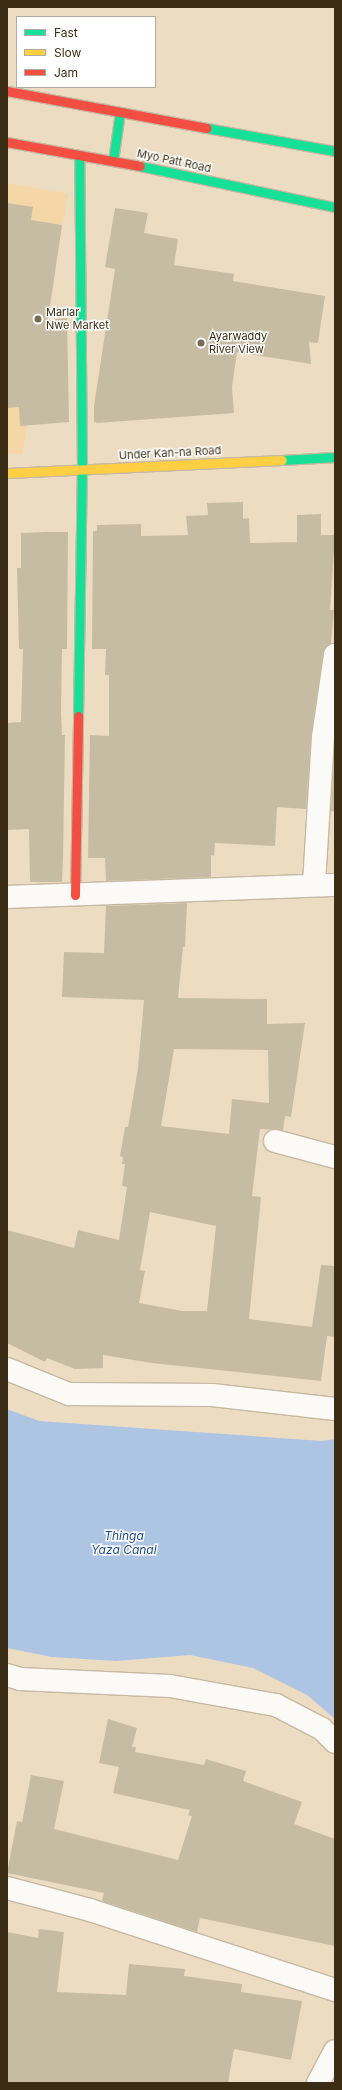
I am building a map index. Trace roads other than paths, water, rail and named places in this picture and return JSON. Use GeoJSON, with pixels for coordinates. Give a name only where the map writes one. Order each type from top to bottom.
{"type":"FeatureCollection","features":[{"type":"Feature","properties":{"kind":"street"},"geometry":{"type":"LineString","coordinates":[[7,91],[335,152]]}},
{"type":"Feature","properties":{"kind":"street"},"geometry":{"type":"LineString","coordinates":[[113,161],[120,112]]}},
{"type":"Feature","properties":{"kind":"street","name":"Myo Patt Road"},"geometry":{"type":"LineString","coordinates":[[7,142],[113,161],[335,208]]}},
{"type":"Feature","properties":{"kind":"street"},"geometry":{"type":"LineString","coordinates":[[76,895],[82,470],[80,155]]}},
{"type":"Feature","properties":{"kind":"street","name":"Under Kan-na Road"},"geometry":{"type":"LineString","coordinates":[[7,473],[335,457]]}},
{"type":"Feature","properties":{"kind":"street"},"geometry":{"type":"LineString","coordinates":[[7,897],[325,885],[322,737],[335,656]]}},
{"type":"Feature","properties":{"kind":"street"},"geometry":{"type":"LineString","coordinates":[[275,1141],[335,1157]]}},
{"type":"Feature","properties":{"kind":"street"},"geometry":{"type":"LineString","coordinates":[[7,1369],[69,1394],[212,1395],[335,1409]]}},
{"type":"Feature","properties":{"kind":"street"},"geometry":{"type":"LineString","coordinates":[[7,1675],[20,1679],[170,1686],[276,1705],[322,1729],[335,1742]]}},
{"type":"Feature","properties":{"kind":"street"},"geometry":{"type":"LineString","coordinates":[[7,1888],[90,1910],[335,1990]]}},
{"type":"Feature","properties":{"kind":"street"},"geometry":{"type":"LineString","coordinates":[[318,2083],[335,2051]]}},
{"type":"Feature","properties":{"kind":"water","name":"Thinga Yaza Canal"},"geometry":{"type":"Polygon","coordinates":[[[7,1409],[39,1421],[322,1441],[335,1439],[335,1719],[307,1695],[253,1668],[190,1655],[116,1661],[52,1657],[7,1648],[7,1409]]]}},
{"type":"Feature","properties":{"kind":"place","name":"Marlar Nwe Market"},"geometry":{"type":"Point","coordinates":[38,319]}},
{"type":"Feature","properties":{"kind":"place","name":"Ayarwaddy River View"},"geometry":{"type":"Point","coordinates":[201,343]}}]}
